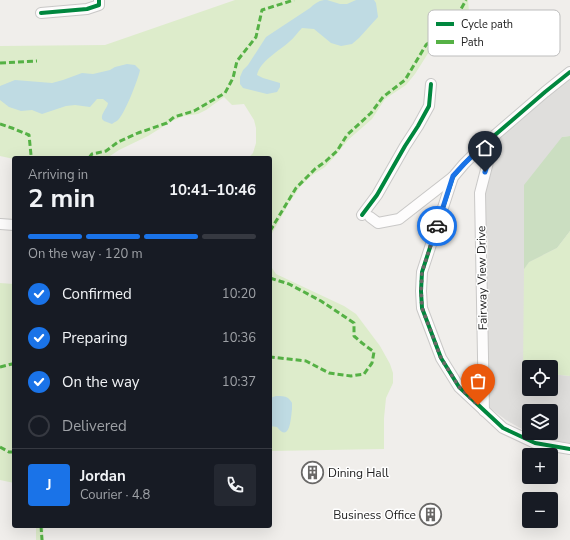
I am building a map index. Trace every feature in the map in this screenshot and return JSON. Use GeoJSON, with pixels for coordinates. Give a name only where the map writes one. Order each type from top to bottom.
{"type":"FeatureCollection","features":[{"type":"Feature","properties":{"kind":"street"},"geometry":{"type":"LineString","coordinates":[[41,13],[87,9],[99,5],[99,0]]}},
{"type":"Feature","properties":{"kind":"street"},"geometry":{"type":"LineString","coordinates":[[430,84],[430,106],[405,146],[366,216],[378,223],[399,219],[453,176],[481,147],[570,72]]}},
{"type":"Feature","properties":{"kind":"street","name":"Fairway View Drive"},"geometry":{"type":"LineString","coordinates":[[481,147],[488,162],[480,193],[484,411]]}},
{"type":"Feature","properties":{"kind":"street"},"geometry":{"type":"LineString","coordinates":[[453,176],[422,272],[422,308],[441,358],[459,387],[503,428],[535,443],[570,449]]}},
{"type":"Feature","properties":{"kind":"street"},"geometry":{"type":"LineString","coordinates":[[0,224],[12,225]]}},
{"type":"Feature","properties":{"kind":"shaded area"},"geometry":{"type":"Polygon","coordinates":[[[570,76],[570,136],[562,137],[526,360],[522,360],[522,396],[558,396],[558,375],[570,376],[570,443],[553,440],[558,440],[558,404],[522,404],[522,429],[506,420],[486,405],[488,242],[483,202],[490,162],[488,147],[570,76]]]}},
{"type":"Feature","properties":{"kind":"green space"},"geometry":{"type":"Polygon","coordinates":[[[235,0],[468,0],[469,10],[428,10],[428,53],[415,74],[406,85],[385,99],[372,119],[348,140],[325,167],[311,176],[300,187],[272,233],[272,156],[250,156],[253,153],[256,143],[256,128],[254,120],[244,104],[232,105],[224,97],[206,110],[198,114],[184,116],[172,121],[148,136],[110,156],[12,156],[12,159],[0,156],[0,46],[105,45],[235,0]]]}},
{"type":"Feature","properties":{"kind":"green space"},"geometry":{"type":"Polygon","coordinates":[[[570,136],[570,231],[557,248],[529,262],[524,269],[524,185],[562,137],[570,136]]]}},
{"type":"Feature","properties":{"kind":"green space"},"geometry":{"type":"Polygon","coordinates":[[[570,231],[570,376],[558,375],[558,360],[523,360],[524,269],[529,262],[557,248],[570,231]]]}},
{"type":"Feature","properties":{"kind":"green space"},"geometry":{"type":"Polygon","coordinates":[[[272,268],[276,274],[344,306],[356,314],[380,346],[390,364],[393,373],[393,383],[386,398],[384,418],[384,449],[272,451],[272,268]]]}},
{"type":"Feature","properties":{"kind":"green space"},"geometry":{"type":"Polygon","coordinates":[[[0,283],[12,284],[12,483],[0,480],[0,283]]]}},
{"type":"Feature","properties":{"kind":"green space"},"geometry":{"type":"Polygon","coordinates":[[[36,528],[44,528],[44,540],[36,540],[36,528]]]}},
{"type":"Feature","properties":{"kind":"water"},"geometry":{"type":"Polygon","coordinates":[[[324,0],[347,4],[356,0],[374,0],[376,3],[378,17],[352,44],[341,46],[331,43],[314,29],[302,28],[291,40],[262,65],[257,75],[280,83],[280,87],[277,92],[267,94],[243,88],[240,84],[240,77],[243,70],[248,65],[266,37],[316,3],[324,0]]]}},
{"type":"Feature","properties":{"kind":"water"},"geometry":{"type":"Polygon","coordinates":[[[127,64],[135,65],[140,70],[128,104],[118,120],[112,124],[102,119],[102,115],[108,103],[103,99],[97,99],[90,107],[75,105],[66,106],[42,114],[32,110],[21,111],[9,107],[0,100],[0,86],[15,80],[52,83],[82,73],[93,74],[127,64]]]}},
{"type":"Feature","properties":{"kind":"water"},"geometry":{"type":"Polygon","coordinates":[[[276,396],[287,397],[292,403],[290,423],[287,431],[285,432],[281,431],[277,427],[272,426],[272,397],[276,396]]]}},
{"type":"Feature","properties":{"kind":"marked path"},"geometry":{"type":"LineString","coordinates":[[90,156],[92,154],[106,151],[118,142],[138,133],[167,123],[174,117],[194,111],[225,93],[233,78],[237,61],[256,37],[262,10],[294,0]]}},
{"type":"Feature","properties":{"kind":"marked path"},"geometry":{"type":"LineString","coordinates":[[460,10],[466,0]]}},
{"type":"Feature","properties":{"kind":"marked path"},"geometry":{"type":"LineString","coordinates":[[272,228],[296,188],[315,169],[337,151],[347,135],[371,113],[383,97],[405,80],[428,43]]}},
{"type":"Feature","properties":{"kind":"marked path"},"geometry":{"type":"LineString","coordinates":[[0,63],[37,61]]}},
{"type":"Feature","properties":{"kind":"marked path"},"geometry":{"type":"LineString","coordinates":[[0,124],[29,135],[32,156]]}},
{"type":"Feature","properties":{"kind":"marked path"},"geometry":{"type":"LineString","coordinates":[[272,279],[289,284],[321,301],[354,323],[354,336],[374,352],[372,363],[364,374],[351,376],[329,373],[306,361],[272,357]]}},
{"type":"Feature","properties":{"kind":"marked path"},"geometry":{"type":"LineString","coordinates":[[0,367],[12,364]]}},
{"type":"Feature","properties":{"kind":"marked path"},"geometry":{"type":"LineString","coordinates":[[0,447],[12,452]]}},
{"type":"Feature","properties":{"kind":"marked path"},"geometry":{"type":"LineString","coordinates":[[41,528],[42,540]]}},
{"type":"Feature","properties":{"kind":"cycle path"},"geometry":{"type":"LineString","coordinates":[[41,13],[87,9],[99,5],[99,0]]}},
{"type":"Feature","properties":{"kind":"cycle path"},"geometry":{"type":"LineString","coordinates":[[570,72],[481,147],[453,177],[422,272],[421,291],[422,308],[441,358],[459,387],[503,428],[535,443],[570,449]]}},
{"type":"Feature","properties":{"kind":"cycle path"},"geometry":{"type":"LineString","coordinates":[[362,215],[377,195],[429,106],[431,84]]}},
{"type":"Feature","properties":{"kind":"way so far"},"geometry":{"type":"LineString","coordinates":[[437,226],[422,272],[422,308],[441,358],[459,387],[478,405]]}},
{"type":"Feature","properties":{"kind":"place","name":"Dining Hall"},"geometry":{"type":"Point","coordinates":[313,473]}},
{"type":"Feature","properties":{"kind":"place","name":"Business Office"},"geometry":{"type":"Point","coordinates":[431,515]}},
{"type":"Feature","properties":{"kind":"route"},"geometry":{"type":"LineString","coordinates":[[437,226],[453,176],[481,147],[488,162],[485,172]]}}]}
